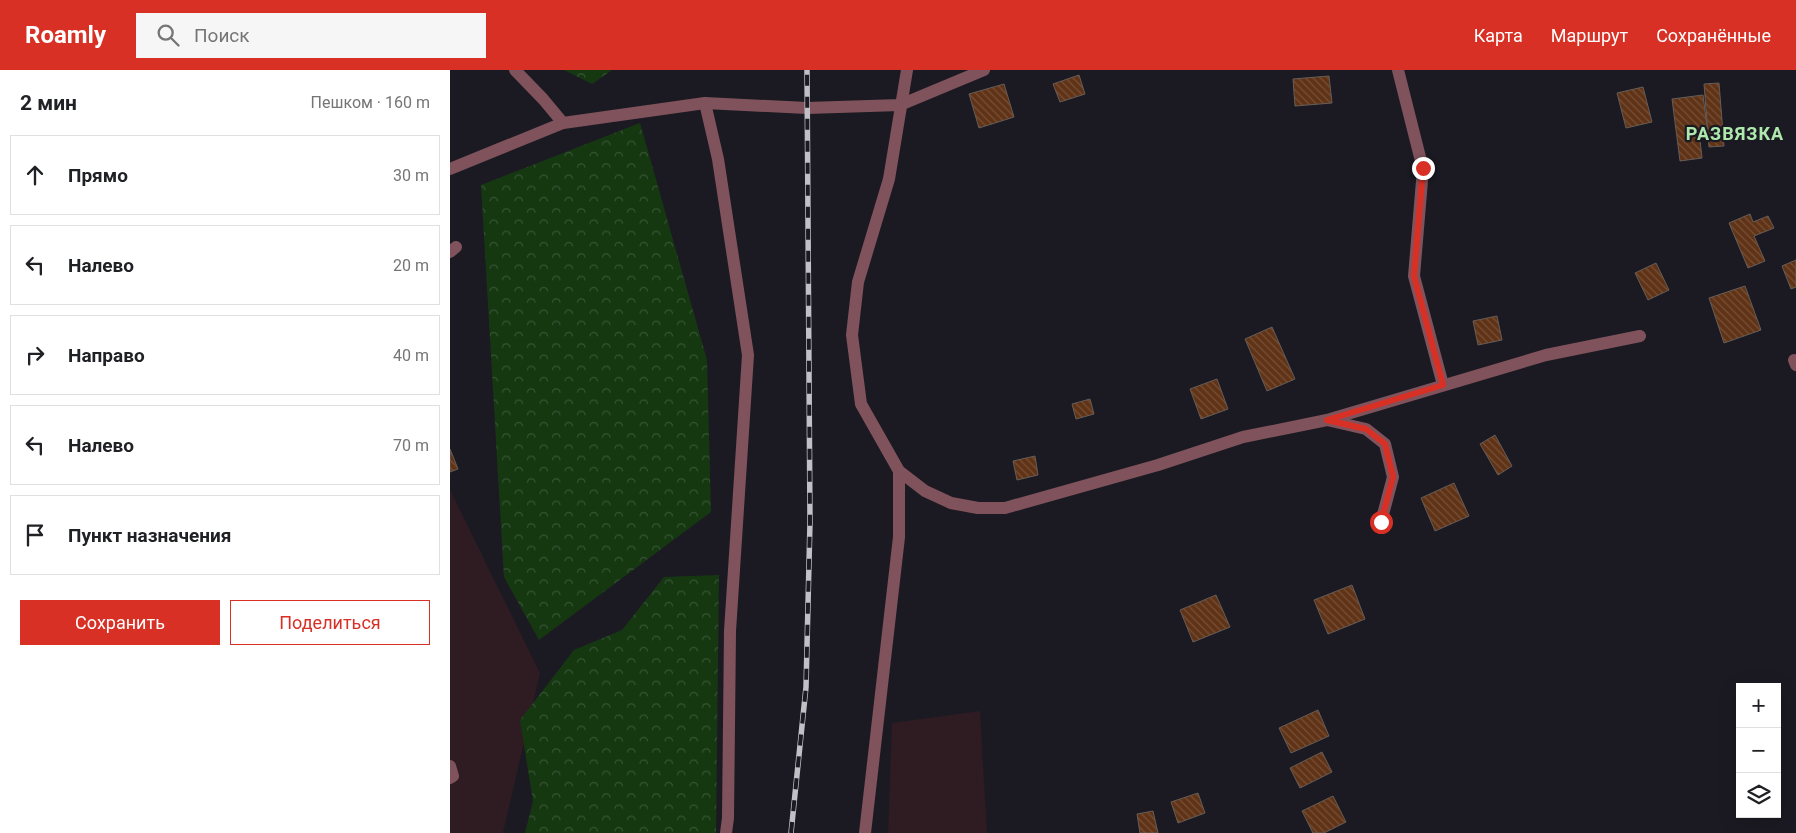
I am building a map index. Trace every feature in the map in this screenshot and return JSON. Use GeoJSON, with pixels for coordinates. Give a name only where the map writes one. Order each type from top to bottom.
{"type":"FeatureCollection","features":[{"type":"Feature","properties":{"kind":"street"},"geometry":{"type":"LineString","coordinates":[[515,70],[563,123]]}},
{"type":"Feature","properties":{"kind":"street"},"geometry":{"type":"LineString","coordinates":[[907,70],[889,179],[858,282],[852,335],[860,404],[899,471],[925,491],[951,503],[978,508],[1005,508],[1158,465],[1244,437],[1327,420],[1546,355],[1640,336]]}},
{"type":"Feature","properties":{"kind":"street"},"geometry":{"type":"LineString","coordinates":[[450,169],[563,123],[705,104],[808,108],[900,104],[984,70]]}},
{"type":"Feature","properties":{"kind":"street"},"geometry":{"type":"LineString","coordinates":[[1398,70],[1423,168],[1414,276],[1443,385]]}},
{"type":"Feature","properties":{"kind":"street"},"geometry":{"type":"LineString","coordinates":[[705,104],[718,159],[748,355],[730,631],[728,818],[726,833]]}},
{"type":"Feature","properties":{"kind":"street"},"geometry":{"type":"LineString","coordinates":[[1327,420],[1366,429],[1385,444],[1393,477],[1381,522]]}},
{"type":"Feature","properties":{"kind":"street"},"geometry":{"type":"LineString","coordinates":[[865,833],[899,537],[899,471]]}},
{"type":"Feature","properties":{"kind":"street"},"geometry":{"type":"LineString","coordinates":[[450,766],[453,776],[450,778]]}},
{"type":"Feature","properties":{"kind":"shaded area"},"geometry":{"type":"Polygon","coordinates":[[[450,490],[540,673],[503,833],[450,833],[450,490]]]}},
{"type":"Feature","properties":{"kind":"shaded area"},"geometry":{"type":"Polygon","coordinates":[[[980,711],[987,833],[888,833],[892,723],[980,711]]]}},
{"type":"Feature","properties":{"kind":"green space"},"geometry":{"type":"Polygon","coordinates":[[[564,70],[612,70],[592,84],[564,70]]]}},
{"type":"Feature","properties":{"kind":"green space"},"geometry":{"type":"Polygon","coordinates":[[[640,123],[707,360],[711,512],[539,640],[504,577],[481,185],[640,123]]]}},
{"type":"Feature","properties":{"kind":"green space"},"geometry":{"type":"Polygon","coordinates":[[[719,575],[716,833],[525,833],[533,801],[520,720],[574,650],[622,630],[664,577],[719,575]]]}},
{"type":"Feature","properties":{"kind":"building"},"geometry":{"type":"Polygon","coordinates":[[[1079,75],[1085,94],[1060,102],[1053,84],[1079,75]]]}},
{"type":"Feature","properties":{"kind":"building"},"geometry":{"type":"Polygon","coordinates":[[[1329,76],[1332,103],[1295,106],[1293,79],[1329,76]]]}},
{"type":"Feature","properties":{"kind":"building"},"geometry":{"type":"Polygon","coordinates":[[[1719,83],[1724,146],[1709,147],[1704,84],[1719,83]]]}},
{"type":"Feature","properties":{"kind":"building"},"geometry":{"type":"Polygon","coordinates":[[[1004,84],[1014,117],[979,128],[969,94],[1004,84]]]}},
{"type":"Feature","properties":{"kind":"building"},"geometry":{"type":"Polygon","coordinates":[[[1643,87],[1652,122],[1626,128],[1617,93],[1643,87]]]}},
{"type":"Feature","properties":{"kind":"building"},"geometry":{"type":"Polygon","coordinates":[[[1703,95],[1707,127],[1699,131],[1702,158],[1680,161],[1672,99],[1703,95]]]}},
{"type":"Feature","properties":{"kind":"building"},"geometry":{"type":"Polygon","coordinates":[[[1750,214],[1753,222],[1768,216],[1774,228],[1754,236],[1765,261],[1748,268],[1729,223],[1750,214]]]}},
{"type":"Feature","properties":{"kind":"building"},"geometry":{"type":"Polygon","coordinates":[[[1796,260],[1796,287],[1791,289],[1782,266],[1796,260]]]}},
{"type":"Feature","properties":{"kind":"building"},"geometry":{"type":"Polygon","coordinates":[[[1656,263],[1669,290],[1648,300],[1635,273],[1656,263]]]}},
{"type":"Feature","properties":{"kind":"building"},"geometry":{"type":"Polygon","coordinates":[[[1745,286],[1761,330],[1724,343],[1709,298],[1745,286]]]}},
{"type":"Feature","properties":{"kind":"building"},"geometry":{"type":"Polygon","coordinates":[[[1497,316],[1502,340],[1478,345],[1473,321],[1497,316]]]}},
{"type":"Feature","properties":{"kind":"building"},"geometry":{"type":"Polygon","coordinates":[[[1272,327],[1295,379],[1267,391],[1245,339],[1272,327]]]}},
{"type":"Feature","properties":{"kind":"building"},"geometry":{"type":"Polygon","coordinates":[[[1217,379],[1228,409],[1201,419],[1190,389],[1217,379]]]}},
{"type":"Feature","properties":{"kind":"building"},"geometry":{"type":"Polygon","coordinates":[[[1090,399],[1094,414],[1076,419],[1072,404],[1090,399]]]}},
{"type":"Feature","properties":{"kind":"building"},"geometry":{"type":"Polygon","coordinates":[[[1495,435],[1512,466],[1498,475],[1480,444],[1495,435]]]}},
{"type":"Feature","properties":{"kind":"building"},"geometry":{"type":"Polygon","coordinates":[[[450,449],[458,469],[450,472],[450,449]]]}},
{"type":"Feature","properties":{"kind":"building"},"geometry":{"type":"Polygon","coordinates":[[[1035,456],[1038,475],[1017,480],[1013,461],[1035,456]]]}},
{"type":"Feature","properties":{"kind":"building"},"geometry":{"type":"Polygon","coordinates":[[[1454,483],[1469,516],[1435,531],[1421,498],[1454,483]]]}},
{"type":"Feature","properties":{"kind":"building"},"geometry":{"type":"Polygon","coordinates":[[[1352,585],[1365,619],[1328,634],[1314,600],[1352,585]]]}},
{"type":"Feature","properties":{"kind":"building"},"geometry":{"type":"Polygon","coordinates":[[[1216,595],[1230,627],[1193,642],[1180,610],[1216,595]]]}},
{"type":"Feature","properties":{"kind":"building"},"geometry":{"type":"Polygon","coordinates":[[[1318,710],[1329,736],[1291,753],[1279,728],[1318,710]]]}},
{"type":"Feature","properties":{"kind":"building"},"geometry":{"type":"Polygon","coordinates":[[[1322,752],[1332,772],[1300,788],[1290,768],[1322,752]]]}},
{"type":"Feature","properties":{"kind":"building"},"geometry":{"type":"Polygon","coordinates":[[[1198,793],[1205,813],[1178,823],[1171,802],[1198,793]]]}},
{"type":"Feature","properties":{"kind":"building"},"geometry":{"type":"Polygon","coordinates":[[[1333,796],[1346,822],[1324,833],[1313,833],[1302,811],[1333,796]]]}},
{"type":"Feature","properties":{"kind":"building"},"geometry":{"type":"Polygon","coordinates":[[[1153,811],[1158,833],[1140,833],[1137,814],[1153,811]]]}},
{"type":"Feature","properties":{"kind":"railway"},"geometry":{"type":"LineString","coordinates":[[791,833],[806,687],[810,522],[807,70]]}},
{"type":"Feature","properties":{"kind":"district","name":"РАЗВЯЗКА"},"geometry":{"type":"Point","coordinates":[1735,133]}},
{"type":"Feature","properties":{"kind":"route"},"geometry":{"type":"LineString","coordinates":[[1381,522],[1393,477],[1385,444],[1366,429],[1327,420],[1443,385],[1414,276],[1423,168]]}}]}
